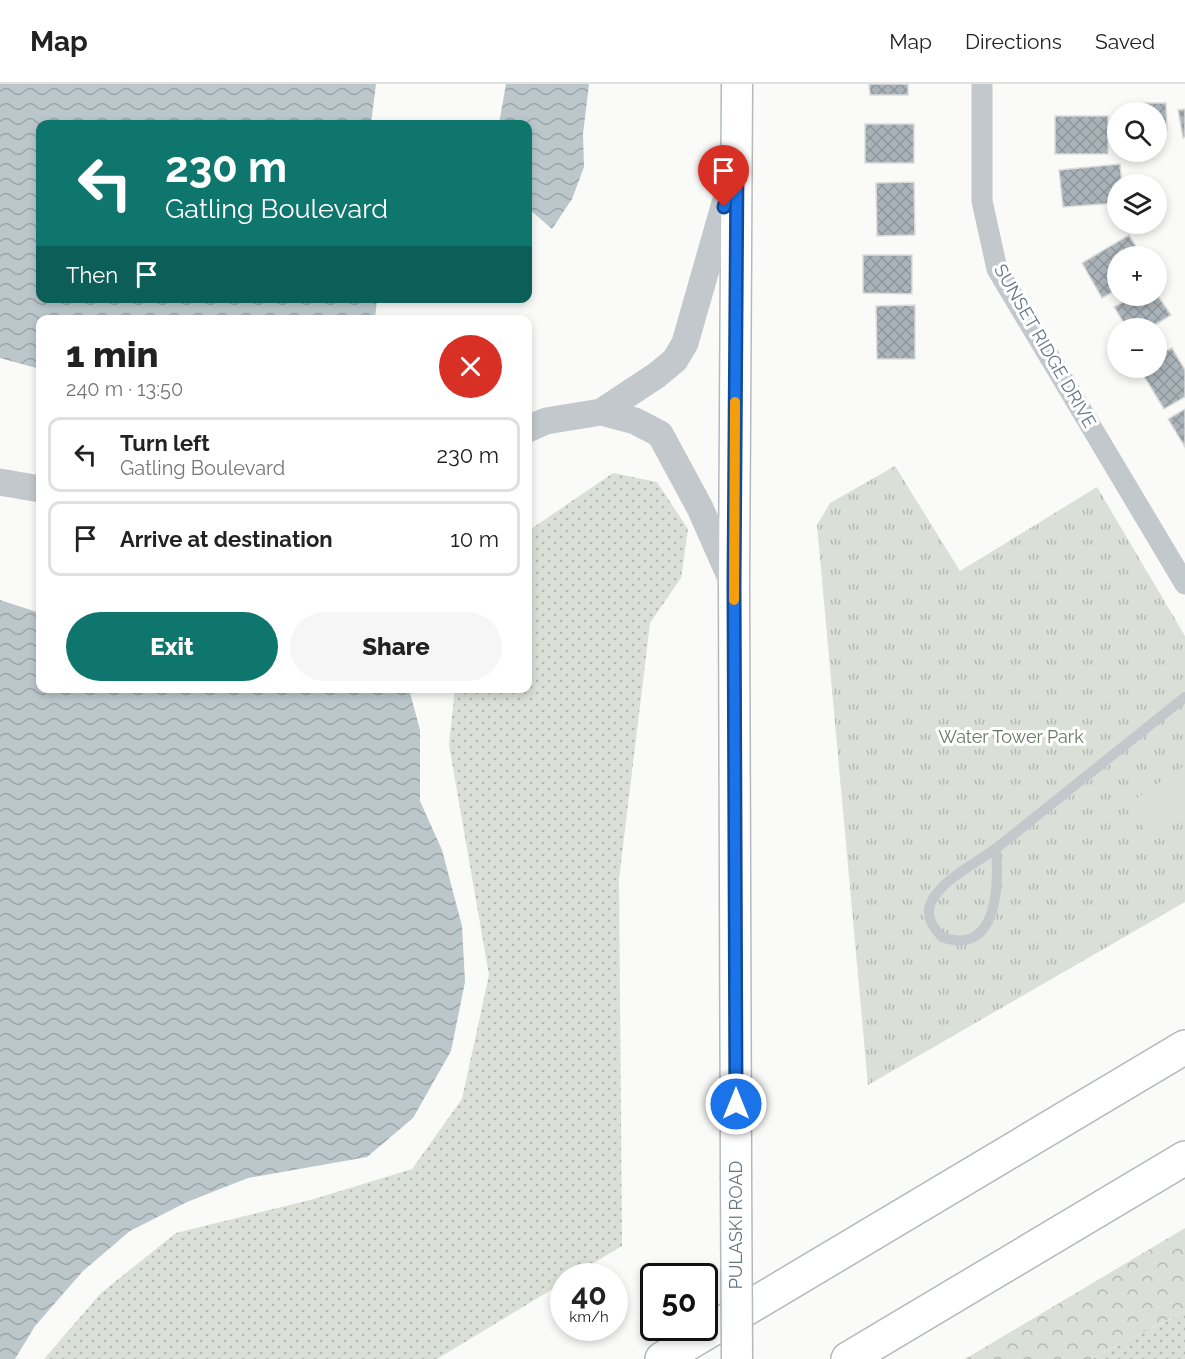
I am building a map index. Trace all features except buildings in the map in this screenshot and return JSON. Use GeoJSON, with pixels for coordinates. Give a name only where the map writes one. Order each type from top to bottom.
{"type":"FeatureCollection","features":[{"type":"Feature","properties":{"kind":"highway"},"geometry":{"type":"LineString","coordinates":[[662,1359],[1185,1047]]}},
{"type":"Feature","properties":{"kind":"highway"},"geometry":{"type":"LineString","coordinates":[[848,1359],[1185,1158]]}},
{"type":"Feature","properties":{"kind":"main road","name":"PULASKI ROAD"},"geometry":{"type":"LineString","coordinates":[[737,84],[734,585],[737,1359]]}},
{"type":"Feature","properties":{"kind":"street","name":"SUNSET RIDGE DRIVE"},"geometry":{"type":"LineString","coordinates":[[982,84],[982,201],[997,269],[1185,584]]}},
{"type":"Feature","properties":{"kind":"street"},"geometry":{"type":"LineString","coordinates":[[601,412],[657,375],[675,360],[685,343],[737,161]]}},
{"type":"Feature","properties":{"kind":"street"},"geometry":{"type":"LineString","coordinates":[[532,427],[546,421],[601,412],[635,421],[660,434],[700,508],[734,585]]}},
{"type":"Feature","properties":{"kind":"street"},"geometry":{"type":"LineString","coordinates":[[0,482],[36,488]]}},
{"type":"Feature","properties":{"kind":"lane"},"geometry":{"type":"LineString","coordinates":[[996,848],[994,908],[986,925],[975,936],[965,941],[942,937],[929,920],[928,910],[934,897],[945,885],[996,848],[1185,697]]}},
{"type":"Feature","properties":{"kind":"green space","name":"Water Tower Park"},"geometry":{"type":"Polygon","coordinates":[[[895,466],[960,571],[1097,487],[1185,636],[1185,902],[868,1085],[817,525],[830,503],[895,466]]]}},
{"type":"Feature","properties":{"kind":"green space"},"geometry":{"type":"Polygon","coordinates":[[[613,473],[657,482],[688,529],[681,578],[650,623],[619,879],[622,1246],[594,1263],[550,1263],[550,1290],[437,1359],[44,1359],[101,1293],[176,1233],[314,1199],[412,1169],[462,1099],[489,975],[449,745],[455,693],[532,693],[532,528],[613,473]]]}},
{"type":"Feature","properties":{"kind":"green space"},"geometry":{"type":"Polygon","coordinates":[[[1185,765],[1185,813],[1151,838],[1127,805],[1185,765]]]}},
{"type":"Feature","properties":{"kind":"green space"},"geometry":{"type":"Polygon","coordinates":[[[1185,1228],[1185,1311],[1091,1359],[965,1359],[1185,1228]]]}},
{"type":"Feature","properties":{"kind":"green space"},"geometry":{"type":"Polygon","coordinates":[[[1185,1311],[1185,1359],[1091,1359],[1172,1318],[1185,1311]]]}},
{"type":"Feature","properties":{"kind":"water"},"geometry":{"type":"Polygon","coordinates":[[[0,84],[376,84],[372,120],[36,120],[36,303],[377,303],[375,315],[36,315],[36,368],[0,358],[0,84]]]}},
{"type":"Feature","properties":{"kind":"water"},"geometry":{"type":"Polygon","coordinates":[[[506,84],[589,84],[583,134],[584,167],[572,199],[552,229],[532,212],[532,120],[500,120],[506,84]]]}},
{"type":"Feature","properties":{"kind":"water"},"geometry":{"type":"Polygon","coordinates":[[[0,600],[36,612],[36,693],[410,693],[420,730],[420,801],[442,850],[462,926],[465,982],[451,1051],[413,1118],[367,1157],[248,1178],[187,1202],[130,1231],[83,1271],[35,1326],[15,1359],[0,1359],[0,600]]]}},
{"type":"Feature","properties":{"kind":"slow traffic"},"geometry":{"type":"LineString","coordinates":[[734,600],[735,402]]}},
{"type":"Feature","properties":{"kind":"route"},"geometry":{"type":"LineString","coordinates":[[724,207],[737,161],[734,585],[736,1104]]}}]}
